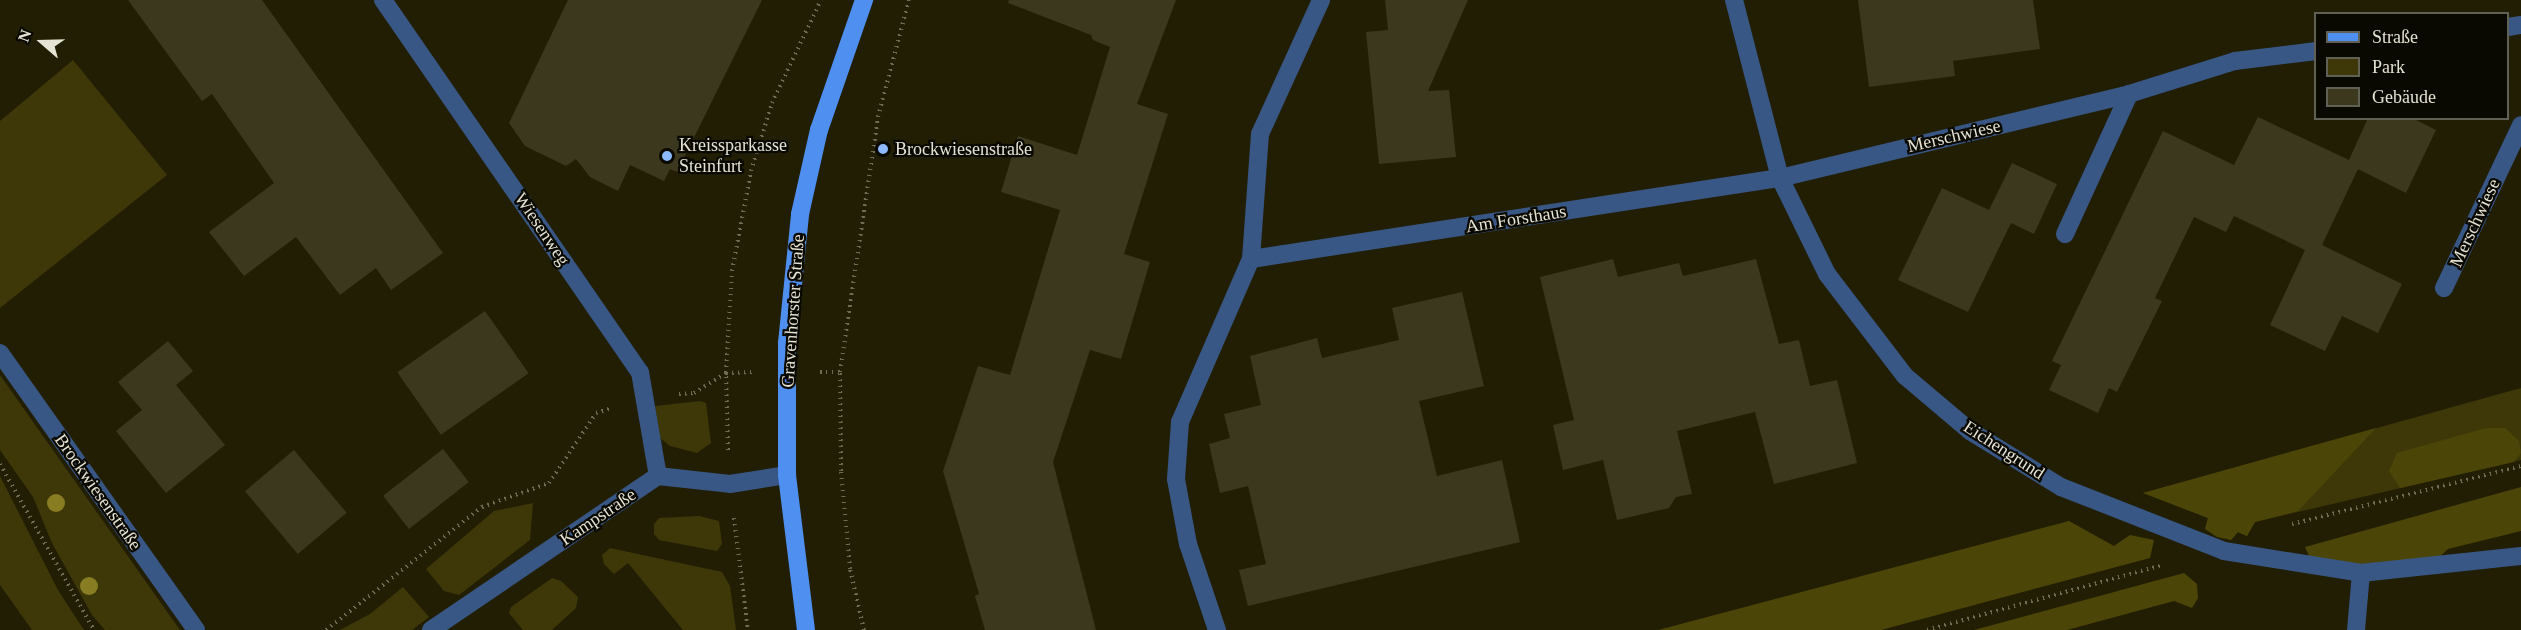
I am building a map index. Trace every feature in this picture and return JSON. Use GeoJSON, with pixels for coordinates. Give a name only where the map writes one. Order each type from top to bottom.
{"type":"FeatureCollection","features":[{"type":"Feature","properties":{"kind":"main road","name":"Gravenhorster Straße"},"geometry":{"type":"LineString","coordinates":[[806,630],[787,475],[788,372],[800,214],[819,130],[864,0]]}},
{"type":"Feature","properties":{"kind":"street","name":"Wiesenweg"},"geometry":{"type":"LineString","coordinates":[[383,0],[640,372],[658,476]]}},
{"type":"Feature","properties":{"kind":"street"},"geometry":{"type":"LineString","coordinates":[[1217,630],[1188,544],[1178,489],[1180,422],[1251,259],[1260,134],[1321,0]]}},
{"type":"Feature","properties":{"kind":"street","name":"Eichengrund"},"geometry":{"type":"LineString","coordinates":[[1734,0],[1780,178],[1827,274],[1905,376],[1970,431],[2061,487],[2224,551],[2361,573],[2521,556]]}},
{"type":"Feature","properties":{"kind":"street","name":"Merschwiese"},"geometry":{"type":"LineString","coordinates":[[1780,178],[2129,94],[2235,61],[2314,51]]}},
{"type":"Feature","properties":{"kind":"street"},"geometry":{"type":"LineString","coordinates":[[2065,234],[2129,94]]}},
{"type":"Feature","properties":{"kind":"street","name":"Merschwiese"},"geometry":{"type":"LineString","coordinates":[[2444,288],[2521,125]]}},
{"type":"Feature","properties":{"kind":"street","name":"Am Forsthaus"},"geometry":{"type":"LineString","coordinates":[[1251,259],[1780,178]]}},
{"type":"Feature","properties":{"kind":"street","name":"Brockwiesenstraße"},"geometry":{"type":"LineString","coordinates":[[0,353],[196,630]]}},
{"type":"Feature","properties":{"kind":"street"},"geometry":{"type":"LineString","coordinates":[[658,476],[730,484],[787,475]]}},
{"type":"Feature","properties":{"kind":"street","name":"Kampstraße"},"geometry":{"type":"LineString","coordinates":[[431,630],[658,476]]}},
{"type":"Feature","properties":{"kind":"street"},"geometry":{"type":"LineString","coordinates":[[2356,630],[2361,573]]}},
{"type":"Feature","properties":{"kind":"path"},"geometry":{"type":"LineString","coordinates":[[748,630],[730,484],[726,373],[732,271],[751,171],[772,103],[821,0]]}},
{"type":"Feature","properties":{"kind":"path"},"geometry":{"type":"LineString","coordinates":[[864,630],[850,569],[841,471],[840,372],[878,117],[909,0]]}},
{"type":"Feature","properties":{"kind":"path"},"geometry":{"type":"LineString","coordinates":[[326,630],[482,507],[549,483],[596,413],[643,395],[694,393],[726,373],[840,372]]}},
{"type":"Feature","properties":{"kind":"path"},"geometry":{"type":"LineString","coordinates":[[0,464],[94,630]]}},
{"type":"Feature","properties":{"kind":"path"},"geometry":{"type":"LineString","coordinates":[[2281,528],[2521,466]]}},
{"type":"Feature","properties":{"kind":"path"},"geometry":{"type":"LineString","coordinates":[[1927,630],[2224,551]]}},
{"type":"Feature","properties":{"kind":"green space"},"geometry":{"type":"Polygon","coordinates":[[[73,60],[167,175],[0,308],[0,121],[73,60]]]}},
{"type":"Feature","properties":{"kind":"green space"},"geometry":{"type":"Polygon","coordinates":[[[0,375],[180,630],[105,630],[92,615],[52,543],[33,497],[0,450],[0,375]]]}},
{"type":"Feature","properties":{"kind":"green space"},"geometry":{"type":"Polygon","coordinates":[[[2521,388],[2521,460],[2255,522],[2247,536],[2238,532],[2231,540],[2205,529],[2208,518],[2143,493],[2521,388]]]}},
{"type":"Feature","properties":{"kind":"green space"},"geometry":{"type":"Polygon","coordinates":[[[700,401],[706,403],[711,443],[697,453],[670,446],[660,438],[655,406],[700,401]]]}},
{"type":"Feature","properties":{"kind":"green space"},"geometry":{"type":"Polygon","coordinates":[[[0,476],[58,590],[84,630],[32,630],[0,585],[0,476]]]}},
{"type":"Feature","properties":{"kind":"green space"},"geometry":{"type":"Polygon","coordinates":[[[533,503],[530,540],[459,595],[444,591],[426,569],[494,511],[533,503]]]}},
{"type":"Feature","properties":{"kind":"green space"},"geometry":{"type":"Polygon","coordinates":[[[699,516],[719,521],[722,544],[717,551],[659,540],[654,534],[654,524],[659,518],[699,516]]]}},
{"type":"Feature","properties":{"kind":"green space"},"geometry":{"type":"Polygon","coordinates":[[[610,548],[722,572],[730,586],[736,630],[683,630],[628,563],[614,574],[604,564],[602,555],[610,548]]]}},
{"type":"Feature","properties":{"kind":"green space"},"geometry":{"type":"Polygon","coordinates":[[[552,578],[561,581],[578,597],[576,608],[552,630],[523,630],[509,613],[511,607],[552,578]]]}},
{"type":"Feature","properties":{"kind":"green space"},"geometry":{"type":"Polygon","coordinates":[[[403,587],[429,617],[412,630],[340,630],[370,614],[403,587]]]}},
{"type":"Feature","properties":{"kind":"shaded area"},"geometry":{"type":"Polygon","coordinates":[[[2376,428],[2298,511],[2255,522],[2247,536],[2238,532],[2231,540],[2217,537],[2205,529],[2208,518],[2143,493],[2376,428]]]}},
{"type":"Feature","properties":{"kind":"shaded area"},"geometry":{"type":"Polygon","coordinates":[[[2486,428],[2505,428],[2519,441],[2521,453],[2514,462],[2400,488],[2389,471],[2397,453],[2486,428]]]}},
{"type":"Feature","properties":{"kind":"shaded area"},"geometry":{"type":"Polygon","coordinates":[[[2521,487],[2521,531],[2448,549],[2434,562],[2362,567],[2311,560],[2305,547],[2521,487]]]}},
{"type":"Feature","properties":{"kind":"shaded area"},"geometry":{"type":"Polygon","coordinates":[[[2069,521],[2114,546],[2130,535],[2154,540],[2150,558],[1881,630],[1658,630],[2069,521]]]}},
{"type":"Feature","properties":{"kind":"shaded area"},"geometry":{"type":"Polygon","coordinates":[[[2184,573],[2197,584],[2198,598],[2192,608],[2174,601],[2067,630],[1974,630],[2184,573]]]}},
{"type":"Feature","properties":{"kind":"building"},"geometry":{"type":"Polygon","coordinates":[[[128,0],[262,0],[443,253],[391,290],[376,268],[340,295],[296,237],[244,276],[209,232],[274,183],[212,94],[202,101],[128,0]]]}},
{"type":"Feature","properties":{"kind":"building"},"geometry":{"type":"Polygon","coordinates":[[[568,0],[762,0],[677,172],[670,169],[664,181],[630,165],[618,191],[590,177],[576,159],[566,166],[525,146],[509,123],[568,0]]]}},
{"type":"Feature","properties":{"kind":"building"},"geometry":{"type":"Polygon","coordinates":[[[1009,0],[1176,0],[1137,104],[1168,114],[1124,254],[1150,262],[1121,359],[1090,350],[1053,462],[1096,630],[985,630],[975,596],[979,594],[943,471],[978,366],[1010,375],[1060,210],[1001,192],[1018,136],[1077,155],[1110,47],[1093,40],[1091,35],[1008,3],[1009,0]]]}},
{"type":"Feature","properties":{"kind":"building"},"geometry":{"type":"Polygon","coordinates":[[[1385,0],[1468,0],[1428,91],[1449,90],[1456,157],[1379,164],[1366,32],[1388,30],[1385,0]]]}},
{"type":"Feature","properties":{"kind":"building"},"geometry":{"type":"Polygon","coordinates":[[[1858,0],[2033,0],[2040,49],[1953,61],[1955,76],[1869,87],[1858,0]]]}},
{"type":"Feature","properties":{"kind":"building"},"geometry":{"type":"Polygon","coordinates":[[[2258,117],[2349,160],[2367,120],[2416,120],[2436,130],[2406,193],[2358,169],[2322,245],[2402,284],[2378,333],[2342,316],[2325,351],[2270,325],[2305,250],[2234,216],[2226,232],[2194,217],[2155,298],[2162,301],[2117,392],[2109,388],[2098,413],[2049,390],[2061,365],[2052,361],[2163,131],[2234,165],[2258,117]]]}},
{"type":"Feature","properties":{"kind":"building"},"geometry":{"type":"Polygon","coordinates":[[[2012,163],[2057,184],[2034,234],[2011,223],[1968,312],[1898,280],[1942,188],[1989,210],[2012,163]]]}},
{"type":"Feature","properties":{"kind":"building"},"geometry":{"type":"Polygon","coordinates":[[[1613,259],[1618,277],[1679,263],[1683,276],[1756,259],[1779,344],[1799,340],[1810,386],[1837,380],[1857,463],[1774,484],[1755,412],[1677,431],[1692,494],[1676,497],[1669,508],[1617,520],[1603,460],[1563,470],[1553,425],[1574,420],[1540,277],[1613,259]]]}},
{"type":"Feature","properties":{"kind":"building"},"geometry":{"type":"Polygon","coordinates":[[[1462,292],[1484,386],[1419,401],[1437,476],[1502,460],[1520,542],[1248,606],[1239,570],[1266,564],[1248,486],[1220,493],[1209,444],[1230,438],[1224,414],[1261,405],[1250,356],[1317,338],[1322,358],[1399,340],[1392,308],[1462,292]]]}},
{"type":"Feature","properties":{"kind":"building"},"geometry":{"type":"Polygon","coordinates":[[[485,311],[529,373],[441,435],[397,372],[485,311]]]}},
{"type":"Feature","properties":{"kind":"building"},"geometry":{"type":"Polygon","coordinates":[[[168,341],[193,371],[176,385],[225,445],[166,493],[116,431],[142,410],[118,382],[168,341]]]}},
{"type":"Feature","properties":{"kind":"building"},"geometry":{"type":"Polygon","coordinates":[[[443,449],[469,482],[409,529],[383,496],[443,449]]]}},
{"type":"Feature","properties":{"kind":"building"},"geometry":{"type":"Polygon","coordinates":[[[294,450],[347,513],[298,554],[245,491],[294,450]]]}},
{"type":"Feature","properties":{"kind":"place","name":"Brockwiesenstraße"},"geometry":{"type":"Point","coordinates":[883,149]}},
{"type":"Feature","properties":{"kind":"place","name":"Kreissparkasse Steinfurt"},"geometry":{"type":"Point","coordinates":[667,156]}}]}
